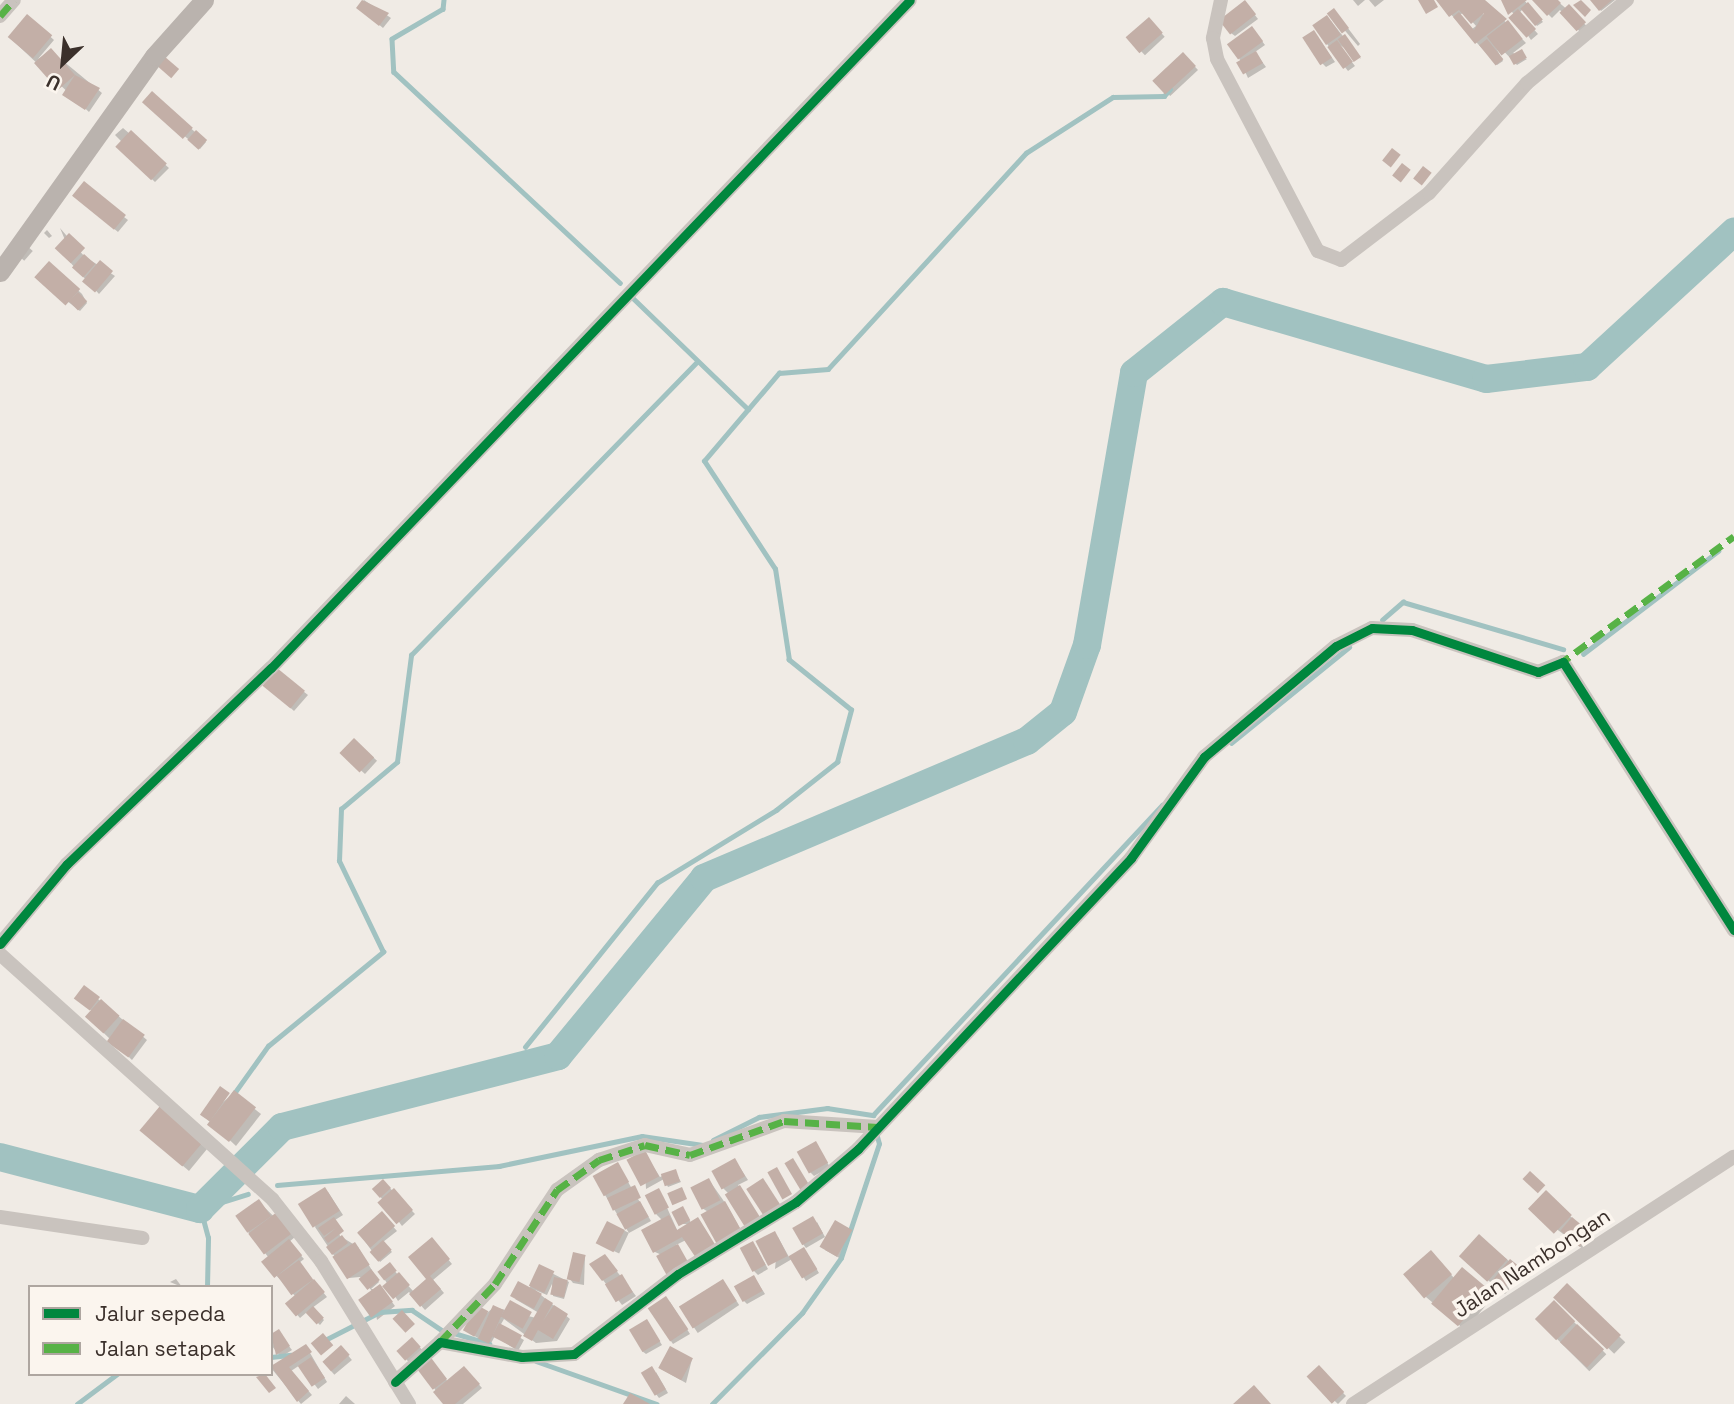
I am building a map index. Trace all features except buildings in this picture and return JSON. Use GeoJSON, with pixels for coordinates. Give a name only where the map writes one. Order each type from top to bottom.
{"type":"FeatureCollection","features":[{"type":"Feature","properties":{"kind":"main road"},"geometry":{"type":"LineString","coordinates":[[0,272],[155,56],[204,0]]}},
{"type":"Feature","properties":{"kind":"street"},"geometry":{"type":"LineString","coordinates":[[0,16],[14,0]]}},
{"type":"Feature","properties":{"kind":"street"},"geometry":{"type":"LineString","coordinates":[[0,944],[66,864],[348,589],[910,0]]}},
{"type":"Feature","properties":{"kind":"street"},"geometry":{"type":"LineString","coordinates":[[1221,0],[1213,38],[1217,59],[1318,251],[1340,260],[1429,193],[1527,82],[1627,0]]}},
{"type":"Feature","properties":{"kind":"street"},"geometry":{"type":"LineString","coordinates":[[440,1342],[522,1357],[574,1354],[678,1274],[796,1202],[878,1127],[1130,858],[1204,757],[1336,646],[1372,628],[1412,630],[1538,672],[1563,662],[1734,930]]}},
{"type":"Feature","properties":{"kind":"street"},"geometry":{"type":"LineString","coordinates":[[0,954],[255,1182],[320,1261],[409,1404]]}},
{"type":"Feature","properties":{"kind":"street"},"geometry":{"type":"LineString","coordinates":[[395,1382],[440,1342],[495,1284],[557,1190],[599,1160],[645,1145],[690,1156],[784,1121],[878,1127]]}},
{"type":"Feature","properties":{"kind":"street","name":"Jalan Nambongan"},"geometry":{"type":"LineString","coordinates":[[1353,1404],[1734,1157]]}},
{"type":"Feature","properties":{"kind":"street"},"geometry":{"type":"LineString","coordinates":[[0,1217],[142,1238]]}},
{"type":"Feature","properties":{"kind":"waterway"},"geometry":{"type":"LineString","coordinates":[[444,0],[443,9],[392,39],[394,72],[620,283]]}},
{"type":"Feature","properties":{"kind":"waterway"},"geometry":{"type":"LineString","coordinates":[[525,1047],[657,883],[776,810],[837,762],[851,710],[789,660],[775,569],[704,461],[779,373],[828,369],[1026,153],[1113,97],[1164,96],[1170,89]]}},
{"type":"Feature","properties":{"kind":"waterway"},"geometry":{"type":"LineString","coordinates":[[0,1157],[200,1209],[282,1127],[558,1056],[704,878],[1027,741],[1063,712],[1087,645],[1134,373],[1223,302],[1486,379],[1587,367],[1734,232]]}},
{"type":"Feature","properties":{"kind":"waterway"},"geometry":{"type":"LineString","coordinates":[[631,296],[748,409]]}},
{"type":"Feature","properties":{"kind":"waterway"},"geometry":{"type":"LineString","coordinates":[[233,1095],[268,1046],[383,952],[339,861],[341,809],[397,762],[411,655],[697,362]]}},
{"type":"Feature","properties":{"kind":"waterway"},"geometry":{"type":"LineString","coordinates":[[1583,654],[1718,551]]}},
{"type":"Feature","properties":{"kind":"waterway"},"geometry":{"type":"LineString","coordinates":[[1382,620],[1403,602],[1563,649]]}},
{"type":"Feature","properties":{"kind":"waterway"},"geometry":{"type":"LineString","coordinates":[[1231,743],[1349,647]]}},
{"type":"Feature","properties":{"kind":"waterway"},"geometry":{"type":"LineString","coordinates":[[713,1140],[759,1117],[827,1108],[873,1115],[1162,805]]}},
{"type":"Feature","properties":{"kind":"waterway"},"geometry":{"type":"LineString","coordinates":[[712,1404],[802,1313],[841,1258],[879,1144],[876,1133]]}},
{"type":"Feature","properties":{"kind":"waterway"},"geometry":{"type":"LineString","coordinates":[[277,1185],[499,1166],[642,1136],[702,1145]]}},
{"type":"Feature","properties":{"kind":"waterway"},"geometry":{"type":"LineString","coordinates":[[207,1285],[208,1238],[200,1209],[248,1194]]}},
{"type":"Feature","properties":{"kind":"waterway"},"geometry":{"type":"LineString","coordinates":[[325,1340],[380,1312],[412,1310],[445,1332]]}},
{"type":"Feature","properties":{"kind":"waterway"},"geometry":{"type":"LineString","coordinates":[[454,1333],[489,1344]]}},
{"type":"Feature","properties":{"kind":"waterway"},"geometry":{"type":"LineString","coordinates":[[273,1357],[291,1355]]}},
{"type":"Feature","properties":{"kind":"waterway"},"geometry":{"type":"LineString","coordinates":[[536,1361],[657,1404]]}},
{"type":"Feature","properties":{"kind":"waterway"},"geometry":{"type":"LineString","coordinates":[[77,1404],[114,1376]]}},
{"type":"Feature","properties":{"kind":"marked path"},"geometry":{"type":"LineString","coordinates":[[0,16],[14,0]]}},
{"type":"Feature","properties":{"kind":"marked path"},"geometry":{"type":"LineString","coordinates":[[1558,665],[1734,536]]}},
{"type":"Feature","properties":{"kind":"marked path"},"geometry":{"type":"LineString","coordinates":[[440,1342],[495,1284],[557,1190],[599,1160],[645,1145],[690,1155],[784,1121],[878,1127]]}},
{"type":"Feature","properties":{"kind":"cycle path"},"geometry":{"type":"LineString","coordinates":[[0,944],[67,864],[271,668],[910,0]]}},
{"type":"Feature","properties":{"kind":"cycle path"},"geometry":{"type":"LineString","coordinates":[[395,1382],[440,1342],[522,1357],[574,1354],[678,1274],[796,1202],[858,1149],[1131,858],[1204,757],[1336,646],[1372,628],[1412,630],[1538,672],[1563,662],[1734,930]]}}]}
